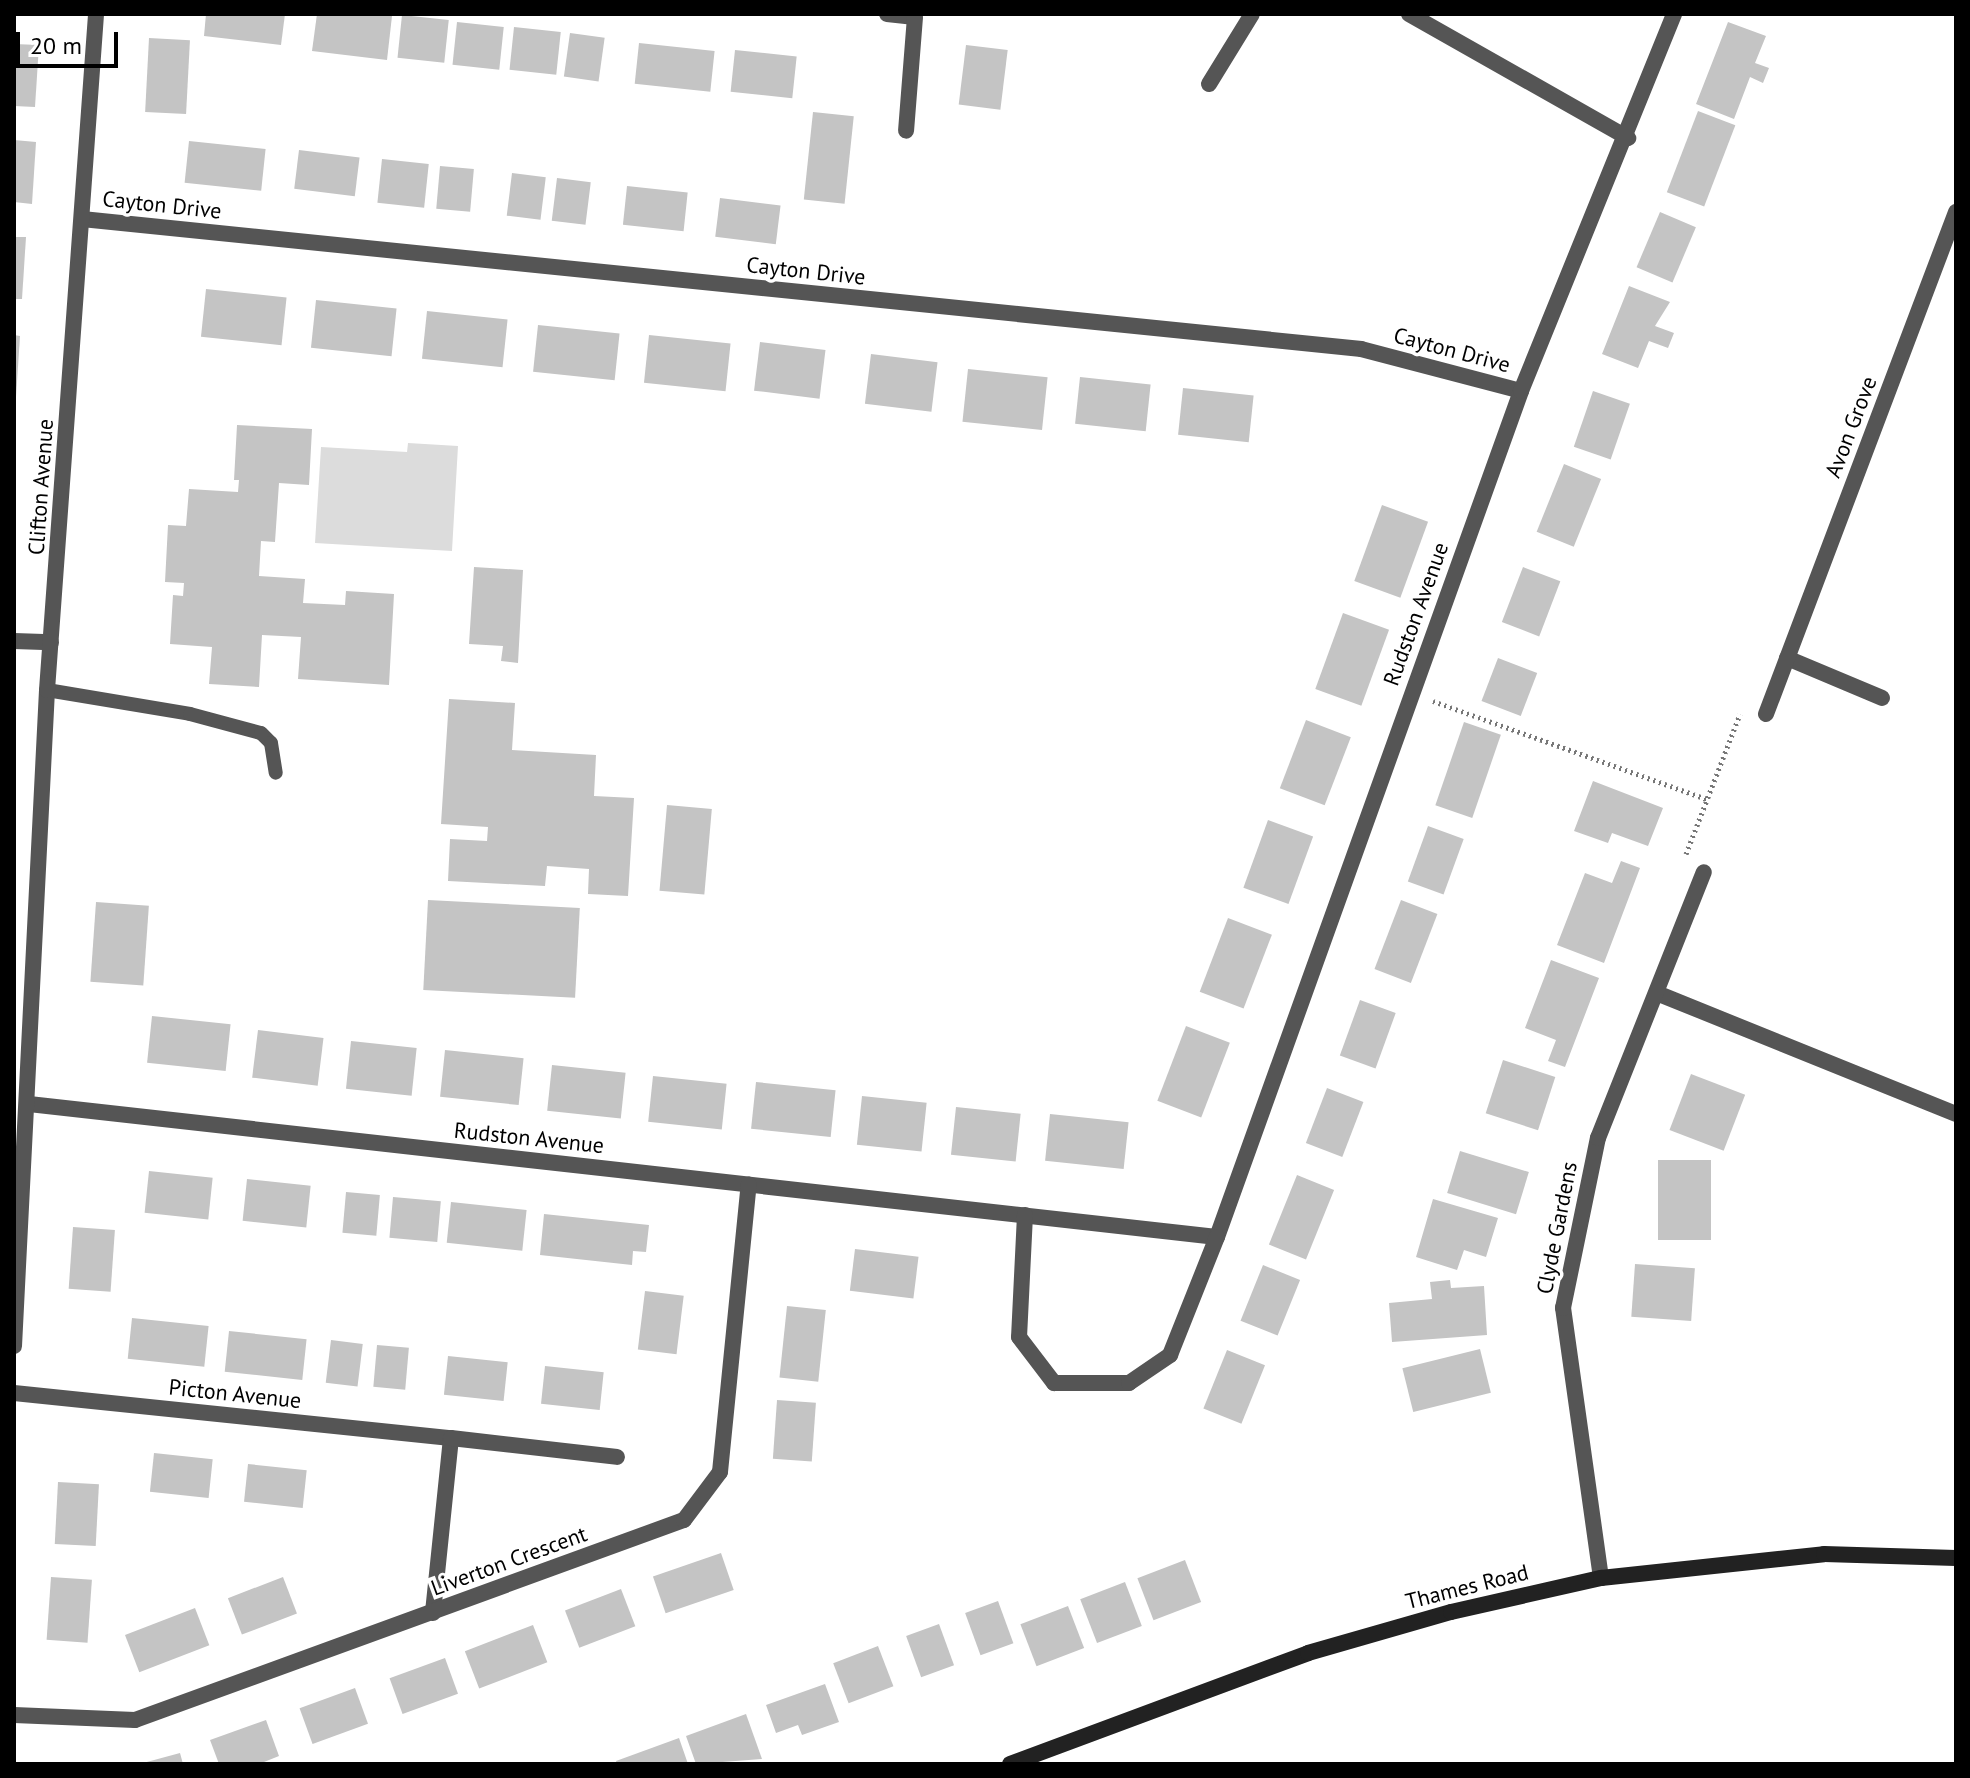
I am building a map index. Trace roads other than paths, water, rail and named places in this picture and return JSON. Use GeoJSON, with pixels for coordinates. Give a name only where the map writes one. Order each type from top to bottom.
{"type":"FeatureCollection","features":[{"type":"Feature","properties":{"kind":"street","name":"Clifton Avenue"},"geometry":{"type":"LineString","coordinates":[[14,1346],[29,1104],[47,690],[96,14]]}},
{"type":"Feature","properties":{"kind":"street"},"geometry":{"type":"LineString","coordinates":[[887,14],[915,17],[906,131]]}},
{"type":"Feature","properties":{"kind":"street"},"geometry":{"type":"LineString","coordinates":[[1209,84],[1252,14]]}},
{"type":"Feature","properties":{"kind":"street"},"geometry":{"type":"LineString","coordinates":[[1409,14],[1628,138]]}},
{"type":"Feature","properties":{"kind":"street","name":"Rudston Avenue"},"geometry":{"type":"LineString","coordinates":[[1025,1215],[1019,1337],[1054,1383],[1129,1383],[1170,1355],[1217,1237],[1521,391],[1628,138],[1674,14]]}},
{"type":"Feature","properties":{"kind":"street","name":"Avon Grove"},"geometry":{"type":"LineString","coordinates":[[1766,714],[1956,212]]}},
{"type":"Feature","properties":{"kind":"street","name":"Cayton Drive"},"geometry":{"type":"LineString","coordinates":[[82,219],[1361,349],[1521,391]]}},
{"type":"Feature","properties":{"kind":"street"},"geometry":{"type":"LineString","coordinates":[[14,641],[51,642]]}},
{"type":"Feature","properties":{"kind":"street"},"geometry":{"type":"LineString","coordinates":[[1787,658],[1882,698]]}},
{"type":"Feature","properties":{"kind":"street","name":"Clyde Gardens"},"geometry":{"type":"LineString","coordinates":[[1601,1578],[1563,1308],[1598,1138],[1659,994],[1704,872]]}},
{"type":"Feature","properties":{"kind":"street"},"geometry":{"type":"LineString","coordinates":[[1659,994],[1956,1114]]}},
{"type":"Feature","properties":{"kind":"street","name":"Rudston Avenue"},"geometry":{"type":"LineString","coordinates":[[29,1104],[1217,1237]]}},
{"type":"Feature","properties":{"kind":"street","name":"Liverton Crescent"},"geometry":{"type":"LineString","coordinates":[[14,1715],[135,1720],[684,1520],[720,1472],[749,1184]]}},
{"type":"Feature","properties":{"kind":"street","name":"Picton Avenue"},"geometry":{"type":"LineString","coordinates":[[14,1393],[617,1457]]}},
{"type":"Feature","properties":{"kind":"street"},"geometry":{"type":"LineString","coordinates":[[433,1613],[451,1438]]}},
{"type":"Feature","properties":{"kind":"street","name":"Thames Road"},"geometry":{"type":"LineString","coordinates":[[1010,1764],[1308,1653],[1451,1612],[1601,1578],[1824,1554],[1956,1558]]}},
{"type":"Feature","properties":{"kind":"lane"},"geometry":{"type":"LineString","coordinates":[[47,690],[190,714],[261,733],[271,743],[276,773]]}}]}
